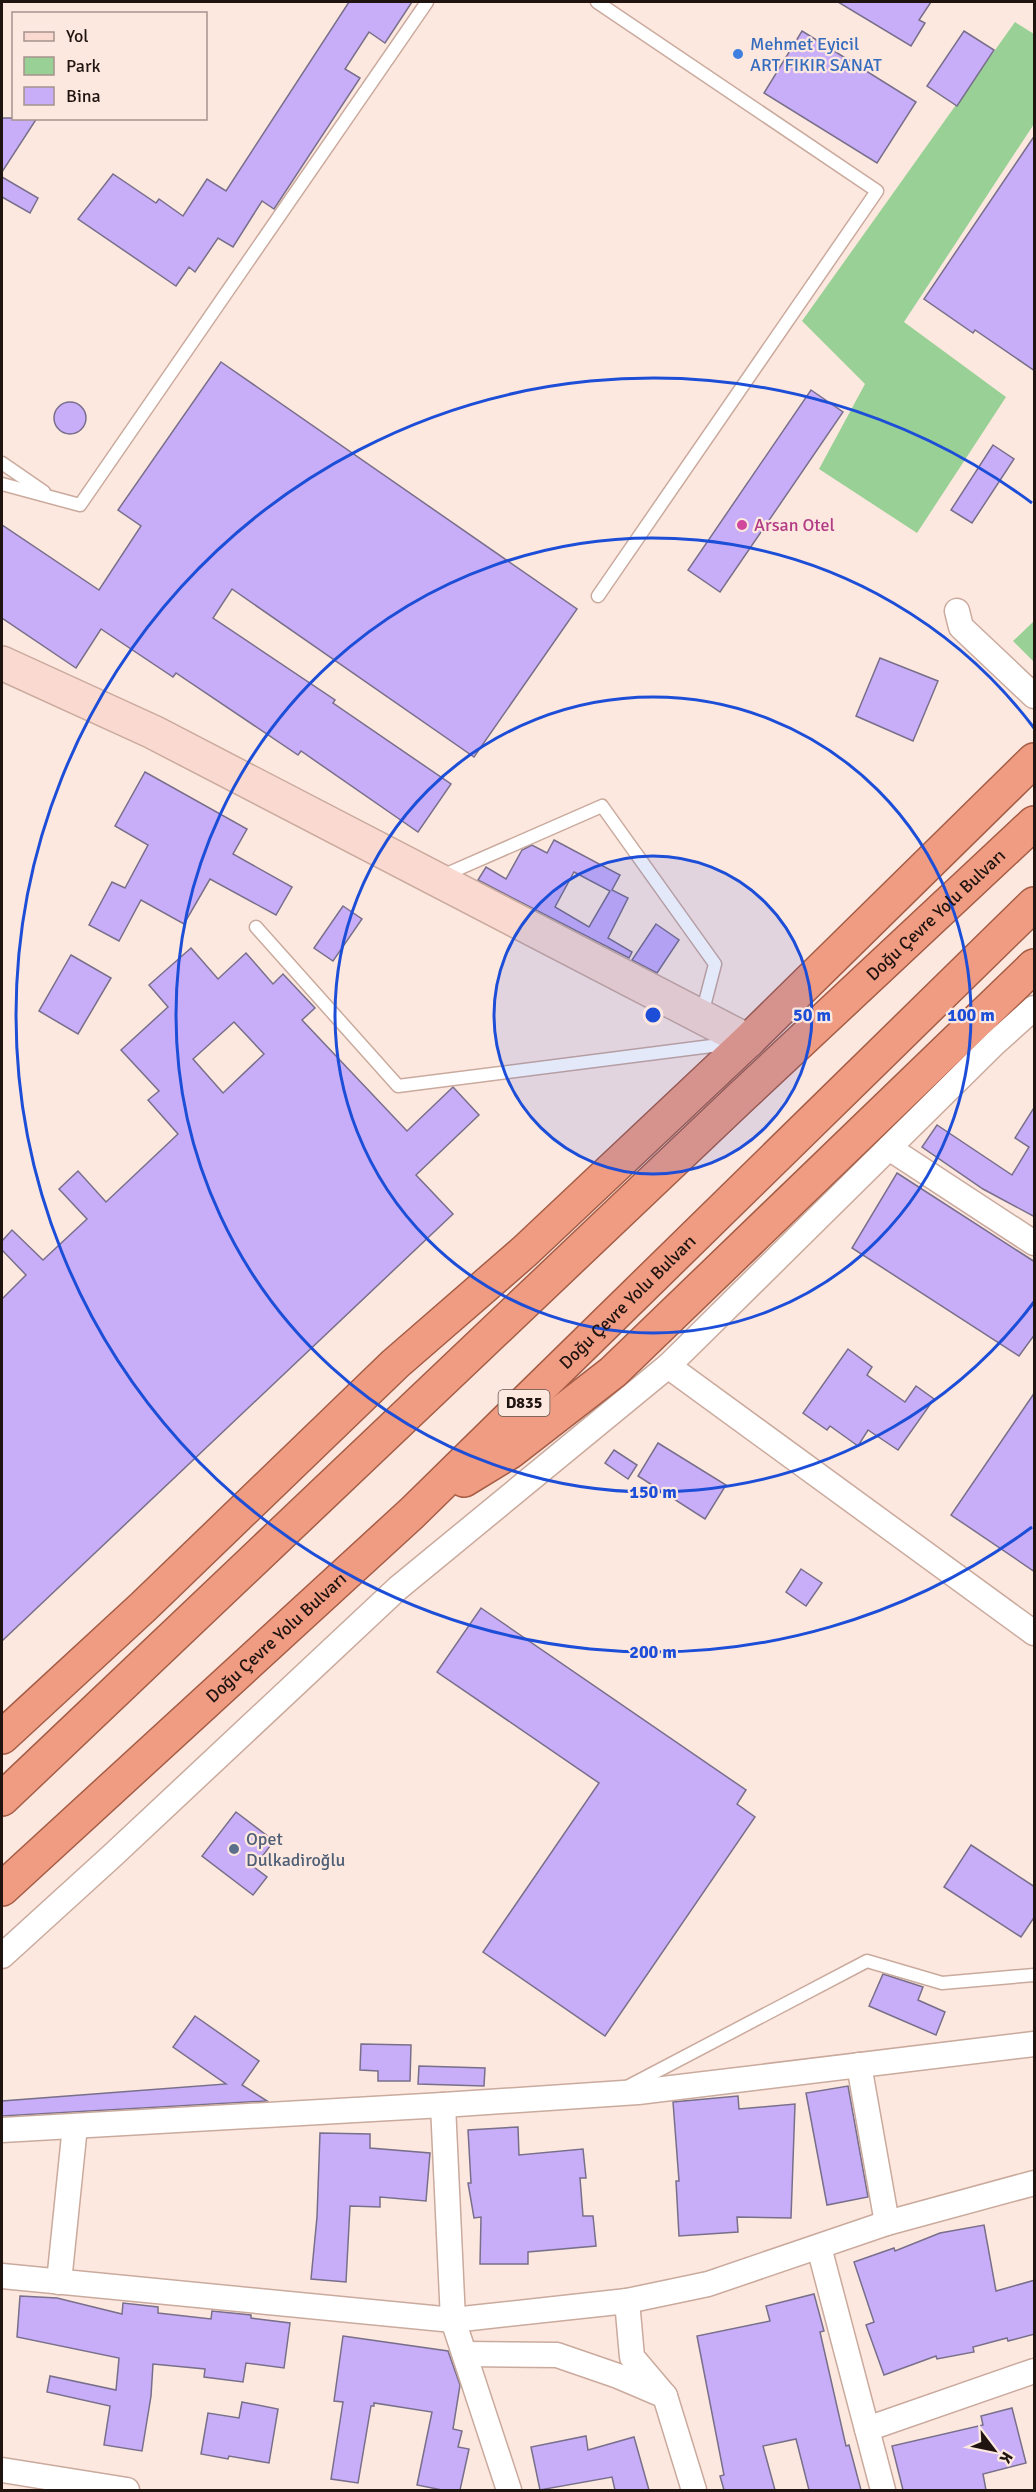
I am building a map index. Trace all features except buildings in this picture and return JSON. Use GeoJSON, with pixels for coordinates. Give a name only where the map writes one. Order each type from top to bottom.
{"type":"FeatureCollection","features":[{"type":"Feature","properties":{"kind":"highway"},"geometry":{"type":"LineString","coordinates":[[2,1737],[143,1606],[395,1364],[525,1251],[748,1041],[1035,760]]}},
{"type":"Feature","properties":{"kind":"highway","name":"Doğu Çevre Yolu Bulvarı"},"geometry":{"type":"LineString","coordinates":[[2,1799],[740,1098],[1035,823]]}},
{"type":"Feature","properties":{"kind":"highway","name":"Doğu Çevre Yolu Bulvarı"},"geometry":{"type":"LineString","coordinates":[[2,1889],[412,1513],[1035,903]]}},
{"type":"Feature","properties":{"kind":"highway"},"geometry":{"type":"LineString","coordinates":[[412,1513],[510,1452],[613,1372],[1035,966]]}},
{"type":"Feature","properties":{"kind":"main road"},"geometry":{"type":"LineString","coordinates":[[2,663],[153,732],[748,1041]]}},
{"type":"Feature","properties":{"kind":"street"},"geometry":{"type":"LineString","coordinates":[[957,611],[961,627],[1035,696]]}},
{"type":"Feature","properties":{"kind":"street"},"geometry":{"type":"LineString","coordinates":[[398,1587],[669,1366],[995,1043],[1035,1008]]}},
{"type":"Feature","properties":{"kind":"street"},"geometry":{"type":"LineString","coordinates":[[889,1148],[1035,1243]]}},
{"type":"Feature","properties":{"kind":"street"},"geometry":{"type":"LineString","coordinates":[[669,1366],[1035,1633]]}},
{"type":"Feature","properties":{"kind":"street"},"geometry":{"type":"LineString","coordinates":[[2,1956],[113,1856],[398,1587],[613,1372]]}},
{"type":"Feature","properties":{"kind":"street"},"geometry":{"type":"LineString","coordinates":[[2,2130],[615,2093],[1035,2044]]}},
{"type":"Feature","properties":{"kind":"street"},"geometry":{"type":"LineString","coordinates":[[860,2065],[887,2223]]}},
{"type":"Feature","properties":{"kind":"street"},"geometry":{"type":"LineString","coordinates":[[443,2105],[453,2320],[509,2490]]}},
{"type":"Feature","properties":{"kind":"street"},"geometry":{"type":"LineString","coordinates":[[59,2282],[75,2126]]}},
{"type":"Feature","properties":{"kind":"street"},"geometry":{"type":"LineString","coordinates":[[2,2276],[453,2320],[627,2301],[708,2284],[887,2223],[1035,2183]]}},
{"type":"Feature","properties":{"kind":"street"},"geometry":{"type":"LineString","coordinates":[[819,2247],[883,2490]]}},
{"type":"Feature","properties":{"kind":"street"},"geometry":{"type":"LineString","coordinates":[[627,2301],[632,2357],[665,2396],[694,2490]]}},
{"type":"Feature","properties":{"kind":"street"},"geometry":{"type":"LineString","coordinates":[[465,2354],[557,2355],[618,2376],[665,2396]]}},
{"type":"Feature","properties":{"kind":"street"},"geometry":{"type":"LineString","coordinates":[[867,2428],[1035,2372]]}},
{"type":"Feature","properties":{"kind":"street"},"geometry":{"type":"LineString","coordinates":[[2,2470],[127,2490]]}},
{"type":"Feature","properties":{"kind":"lane"},"geometry":{"type":"LineString","coordinates":[[2,484],[80,505],[427,2]]}},
{"type":"Feature","properties":{"kind":"lane"},"geometry":{"type":"LineString","coordinates":[[597,2],[877,191],[598,596]]}},
{"type":"Feature","properties":{"kind":"lane"},"geometry":{"type":"LineString","coordinates":[[2,464],[52,498]]}},
{"type":"Feature","properties":{"kind":"lane"},"geometry":{"type":"LineString","coordinates":[[435,879],[602,806],[715,964],[701,1017]]}},
{"type":"Feature","properties":{"kind":"lane"},"geometry":{"type":"LineString","coordinates":[[256,927],[398,1086],[748,1041]]}},
{"type":"Feature","properties":{"kind":"lane"},"geometry":{"type":"LineString","coordinates":[[615,2093],[867,1961],[942,1983],[1035,1975]]}},
{"type":"Feature","properties":{"kind":"green space"},"geometry":{"type":"Polygon","coordinates":[[[1015,22],[1034,34],[1034,124],[904,322],[1006,397],[917,533],[819,469],[865,384],[802,321],[1015,22]]]}},
{"type":"Feature","properties":{"kind":"green space"},"geometry":{"type":"Polygon","coordinates":[[[1034,621],[1034,662],[1013,641],[1034,621]]]}},
{"type":"Feature","properties":{"kind":"place","name":"Mehmet Eyicil ART FIKIR SANAT"},"geometry":{"type":"Point","coordinates":[738,54]}},
{"type":"Feature","properties":{"kind":"place","name":"Arsan Otel"},"geometry":{"type":"Point","coordinates":[742,525]}},
{"type":"Feature","properties":{"kind":"place","name":"Opet Dulkadiroğlu"},"geometry":{"type":"Point","coordinates":[234,1849]}}]}
